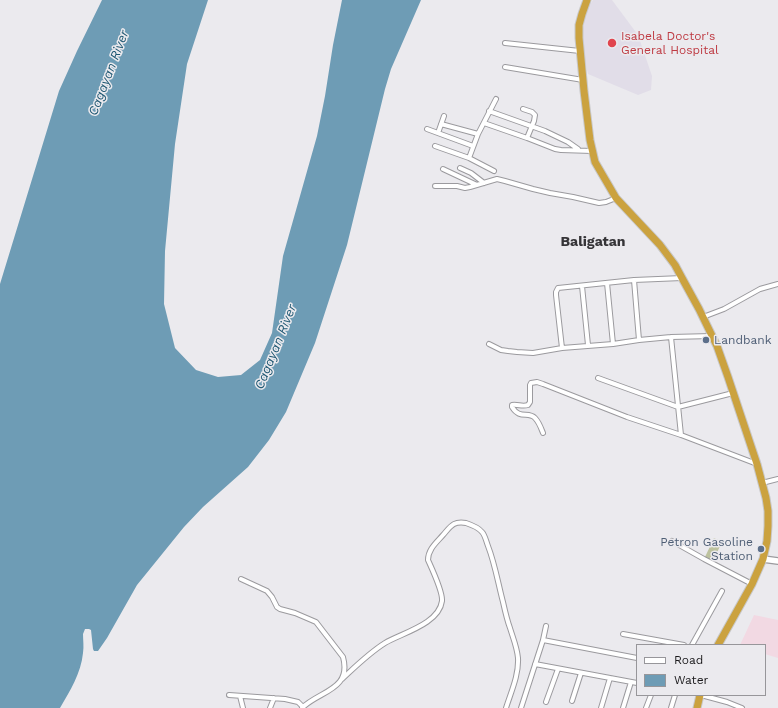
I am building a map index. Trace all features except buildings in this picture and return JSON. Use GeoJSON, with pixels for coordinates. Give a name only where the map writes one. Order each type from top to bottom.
{"type":"FeatureCollection","features":[{"type":"Feature","properties":{"kind":"highway"},"geometry":{"type":"LineString","coordinates":[[587,0],[579,25],[579,38],[592,151],[595,162],[616,198],[660,245],[682,278],[703,317],[726,371],[757,464],[768,511],[767,541],[763,560],[752,584],[719,644]]}},
{"type":"Feature","properties":{"kind":"highway"},"geometry":{"type":"LineString","coordinates":[[697,708],[701,696]]}},
{"type":"Feature","properties":{"kind":"street"},"geometry":{"type":"LineString","coordinates":[[505,43],[580,51]]}},
{"type":"Feature","properties":{"kind":"street"},"geometry":{"type":"LineString","coordinates":[[505,67],[583,80]]}},
{"type":"Feature","properties":{"kind":"street"},"geometry":{"type":"LineString","coordinates":[[468,158],[472,146],[496,99]]}},
{"type":"Feature","properties":{"kind":"street"},"geometry":{"type":"LineString","coordinates":[[523,110],[532,112],[535,115],[528,138]]}},
{"type":"Feature","properties":{"kind":"street"},"geometry":{"type":"LineString","coordinates":[[489,112],[544,131],[568,142],[580,150],[586,152],[592,151]]}},
{"type":"Feature","properties":{"kind":"street"},"geometry":{"type":"LineString","coordinates":[[438,133],[444,116]]}},
{"type":"Feature","properties":{"kind":"street"},"geometry":{"type":"LineString","coordinates":[[484,123],[561,150],[580,150]]}},
{"type":"Feature","properties":{"kind":"street"},"geometry":{"type":"LineString","coordinates":[[441,124],[478,134]]}},
{"type":"Feature","properties":{"kind":"street"},"geometry":{"type":"LineString","coordinates":[[427,129],[472,146]]}},
{"type":"Feature","properties":{"kind":"street"},"geometry":{"type":"LineString","coordinates":[[435,146],[468,158],[494,171]]}},
{"type":"Feature","properties":{"kind":"street"},"geometry":{"type":"LineString","coordinates":[[460,168],[471,173],[484,183]]}},
{"type":"Feature","properties":{"kind":"street"},"geometry":{"type":"LineString","coordinates":[[443,169],[478,185]]}},
{"type":"Feature","properties":{"kind":"street"},"geometry":{"type":"LineString","coordinates":[[435,186],[457,186],[470,188],[497,179],[539,191],[599,203],[616,198]]}},
{"type":"Feature","properties":{"kind":"street"},"geometry":{"type":"LineString","coordinates":[[562,348],[556,292],[558,288],[634,280],[682,278]]}},
{"type":"Feature","properties":{"kind":"street"},"geometry":{"type":"LineString","coordinates":[[634,280],[639,340]]}},
{"type":"Feature","properties":{"kind":"street"},"geometry":{"type":"LineString","coordinates":[[607,283],[613,344]]}},
{"type":"Feature","properties":{"kind":"street"},"geometry":{"type":"LineString","coordinates":[[703,317],[724,309],[760,289],[778,284]]}},
{"type":"Feature","properties":{"kind":"street"},"geometry":{"type":"LineString","coordinates":[[582,286],[588,345]]}},
{"type":"Feature","properties":{"kind":"street"},"geometry":{"type":"LineString","coordinates":[[489,344],[502,350],[533,352],[671,337],[712,336]]}},
{"type":"Feature","properties":{"kind":"street"},"geometry":{"type":"LineString","coordinates":[[671,337],[681,435]]}},
{"type":"Feature","properties":{"kind":"street"},"geometry":{"type":"LineString","coordinates":[[598,378],[678,407],[733,393]]}},
{"type":"Feature","properties":{"kind":"street"},"geometry":{"type":"LineString","coordinates":[[543,433],[534,417],[520,415],[512,407],[512,404],[522,406],[528,405],[530,402],[530,385],[531,383],[535,382],[757,464]]}},
{"type":"Feature","properties":{"kind":"street"},"geometry":{"type":"LineString","coordinates":[[762,483],[778,479]]}},
{"type":"Feature","properties":{"kind":"street"},"geometry":{"type":"LineString","coordinates":[[229,695],[293,700],[298,702],[302,707],[332,688],[367,656],[385,644],[417,628],[433,617],[441,605],[442,597],[428,560],[428,556],[435,544],[453,524],[456,523],[469,524],[478,528],[484,535],[496,572],[510,629],[516,645],[518,657],[517,672],[506,708]]}},
{"type":"Feature","properties":{"kind":"street"},"geometry":{"type":"LineString","coordinates":[[672,541],[752,584]]}},
{"type":"Feature","properties":{"kind":"street"},"geometry":{"type":"LineString","coordinates":[[763,560],[778,561]]}},
{"type":"Feature","properties":{"kind":"street"},"geometry":{"type":"LineString","coordinates":[[241,579],[267,591],[277,607],[280,609],[295,613],[316,622],[343,657],[344,671],[342,679]]}},
{"type":"Feature","properties":{"kind":"street"},"geometry":{"type":"LineString","coordinates":[[693,644],[722,590]]}},
{"type":"Feature","properties":{"kind":"street"},"geometry":{"type":"LineString","coordinates":[[521,708],[543,640],[546,626]]}},
{"type":"Feature","properties":{"kind":"street"},"geometry":{"type":"LineString","coordinates":[[623,634],[678,644]]}},
{"type":"Feature","properties":{"kind":"street"},"geometry":{"type":"LineString","coordinates":[[543,640],[636,658]]}},
{"type":"Feature","properties":{"kind":"street"},"geometry":{"type":"LineString","coordinates":[[535,664],[636,683]]}},
{"type":"Feature","properties":{"kind":"street"},"geometry":{"type":"LineString","coordinates":[[546,702],[558,669]]}},
{"type":"Feature","properties":{"kind":"street"},"geometry":{"type":"LineString","coordinates":[[572,701],[580,673]]}},
{"type":"Feature","properties":{"kind":"street"},"geometry":{"type":"LineString","coordinates":[[601,708],[610,678]]}},
{"type":"Feature","properties":{"kind":"street"},"geometry":{"type":"LineString","coordinates":[[623,708],[631,682]]}},
{"type":"Feature","properties":{"kind":"street"},"geometry":{"type":"LineString","coordinates":[[240,696],[243,708]]}},
{"type":"Feature","properties":{"kind":"street"},"geometry":{"type":"LineString","coordinates":[[646,708],[651,696]]}},
{"type":"Feature","properties":{"kind":"street"},"geometry":{"type":"LineString","coordinates":[[671,708],[675,696]]}},
{"type":"Feature","properties":{"kind":"street"},"geometry":{"type":"LineString","coordinates":[[705,696],[742,708]]}},
{"type":"Feature","properties":{"kind":"street"},"geometry":{"type":"LineString","coordinates":[[270,708],[274,698]]}},
{"type":"Feature","properties":{"kind":"shaded area","name":"Isabela Doctor's General Hospital"},"geometry":{"type":"Polygon","coordinates":[[[593,0],[612,0],[638,35],[652,76],[651,90],[638,95],[588,74],[583,52],[582,33],[586,10],[593,0]]]}},
{"type":"Feature","properties":{"kind":"shaded area"},"geometry":{"type":"Polygon","coordinates":[[[754,615],[778,620],[778,658],[766,654],[766,644],[740,644],[754,615]]]}},
{"type":"Feature","properties":{"kind":"green space"},"geometry":{"type":"Polygon","coordinates":[[[714,538],[722,542],[713,561],[705,557],[714,538]]]}},
{"type":"Feature","properties":{"kind":"water","name":"Cagayan River"},"geometry":{"type":"Polygon","coordinates":[[[102,0],[208,0],[187,64],[175,144],[165,251],[164,304],[175,348],[196,370],[218,377],[241,375],[260,360],[272,333],[283,256],[317,136],[342,0],[421,0],[391,69],[347,245],[315,343],[286,412],[269,440],[248,467],[203,507],[184,527],[137,585],[98,651],[94,651],[93,649],[91,630],[85,629],[83,634],[83,650],[80,668],[68,695],[60,708],[0,708],[0,284],[59,91],[102,0]]]}},
{"type":"Feature","properties":{"kind":"place","name":"Isabela Doctor's General Hospital"},"geometry":{"type":"Point","coordinates":[612,43]}},
{"type":"Feature","properties":{"kind":"place","name":"Landbank"},"geometry":{"type":"Point","coordinates":[706,340]}},
{"type":"Feature","properties":{"kind":"place","name":"Petron Gasoline Station"},"geometry":{"type":"Point","coordinates":[761,549]}},
{"type":"Feature","properties":{"kind":"district","name":"Baligatan"},"geometry":{"type":"Point","coordinates":[593,242]}}]}
